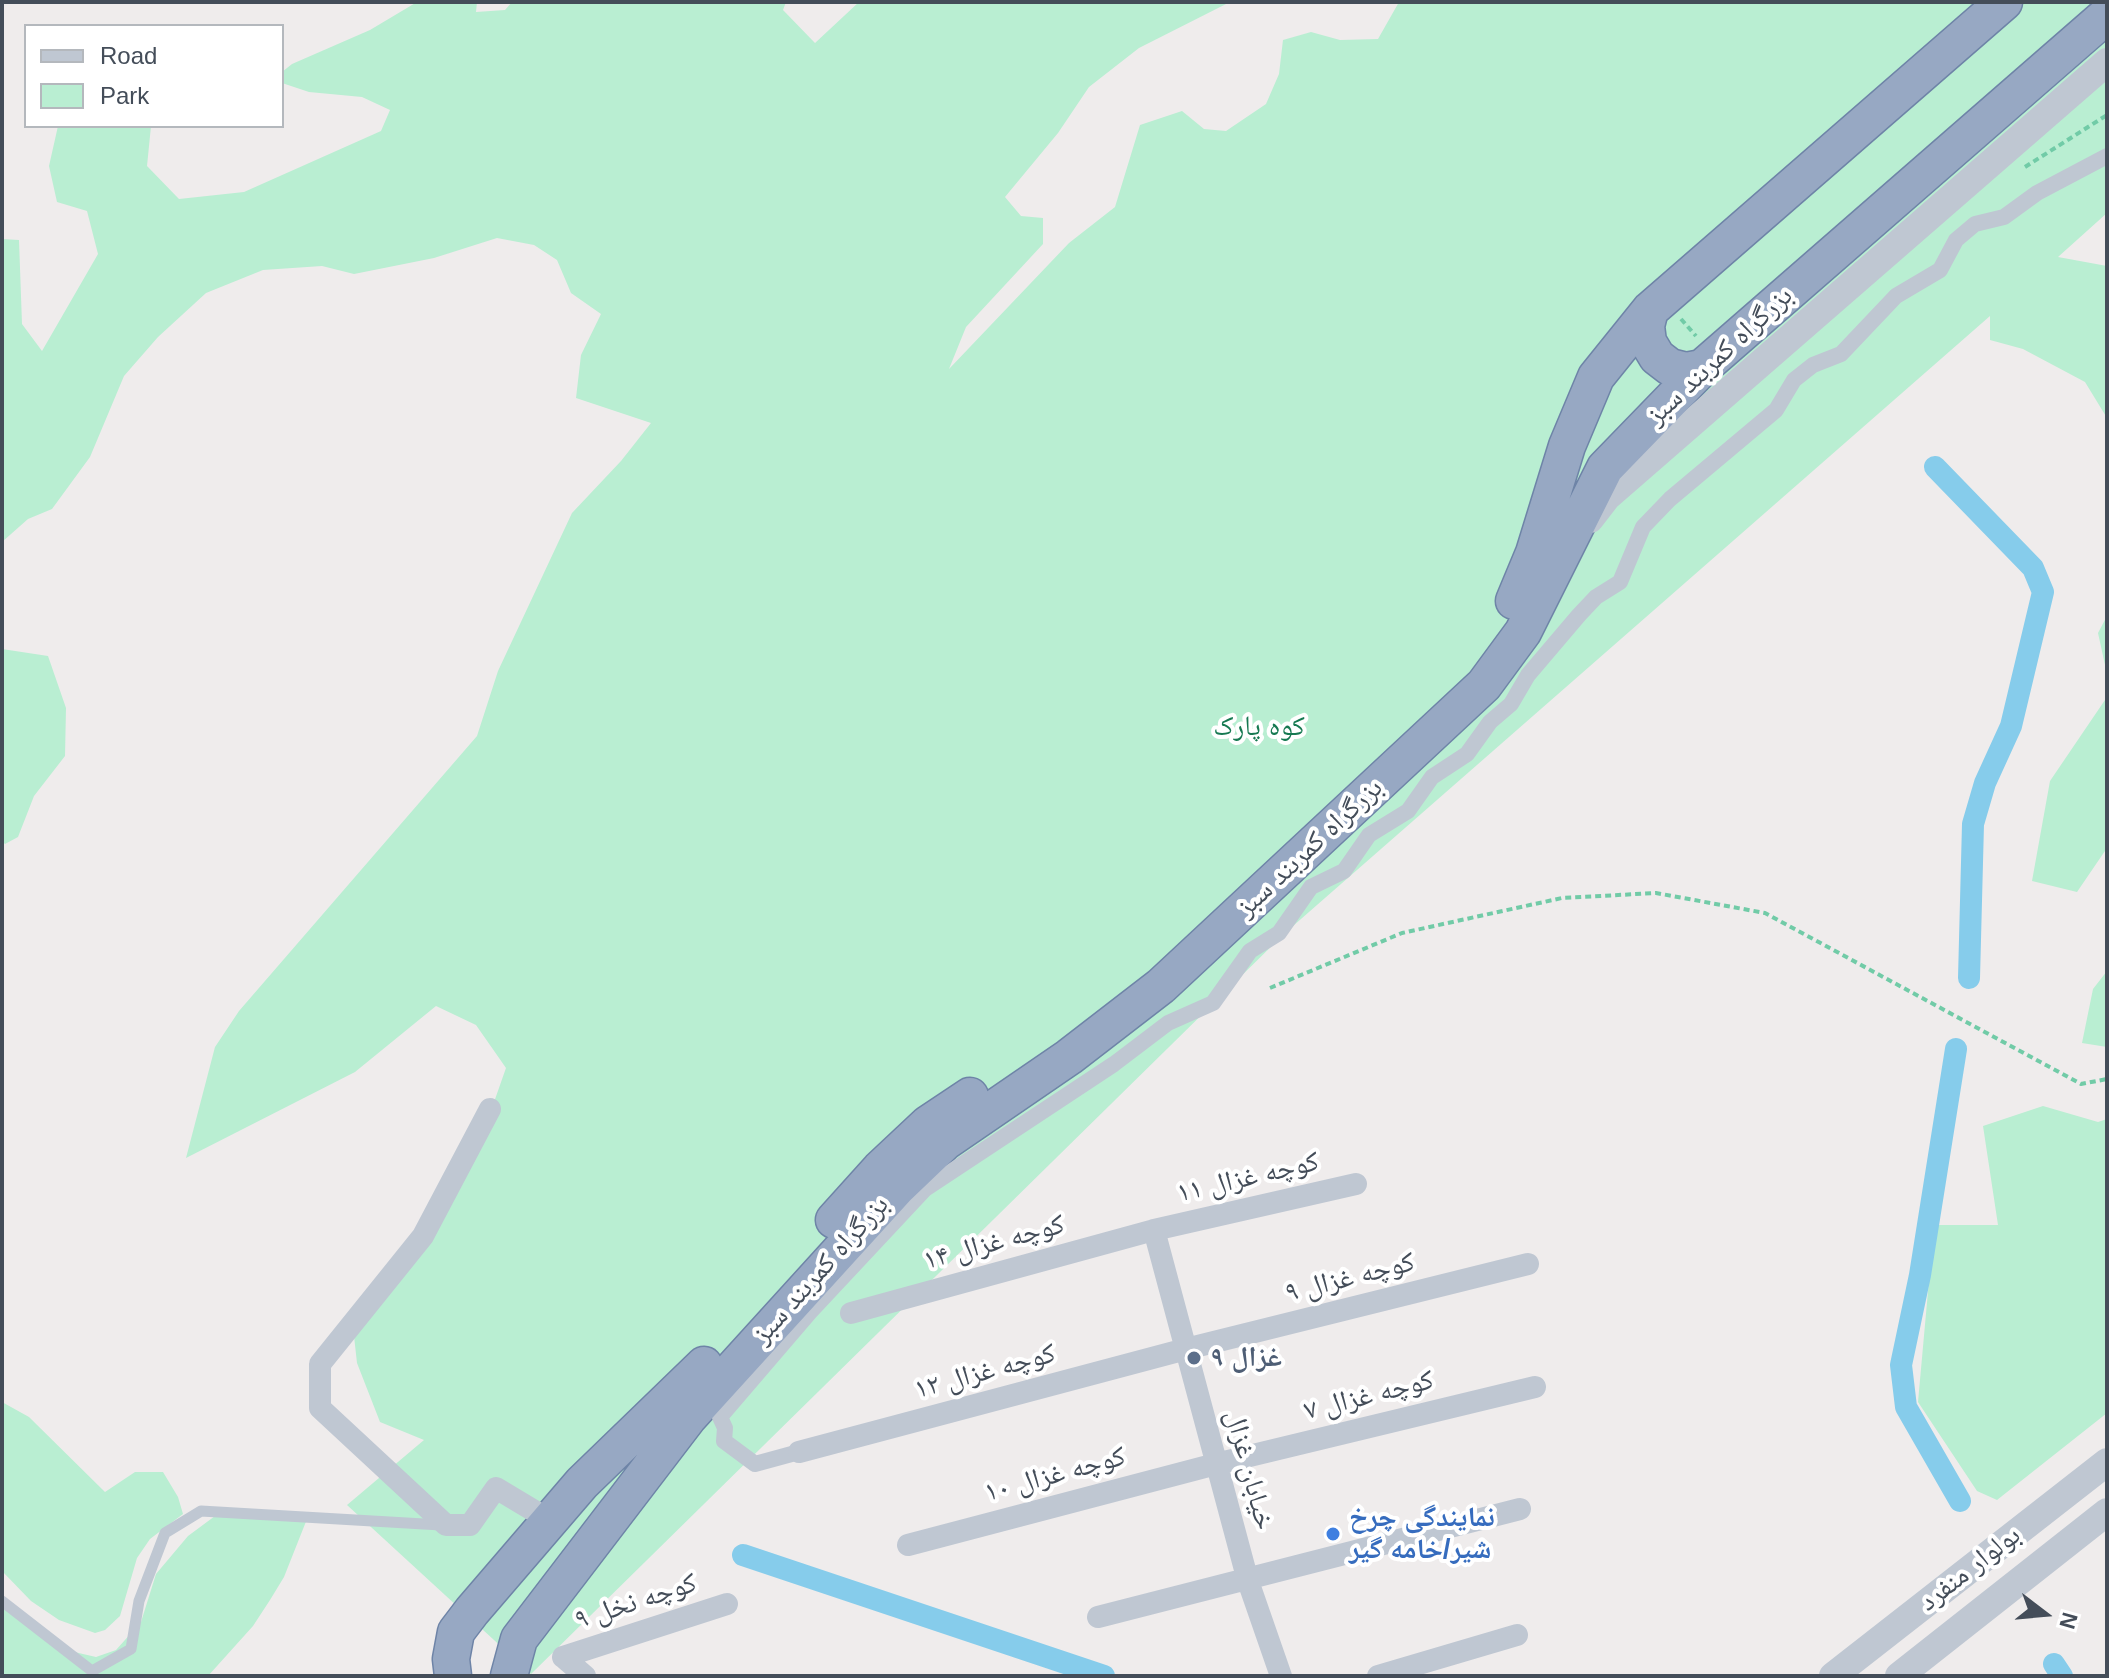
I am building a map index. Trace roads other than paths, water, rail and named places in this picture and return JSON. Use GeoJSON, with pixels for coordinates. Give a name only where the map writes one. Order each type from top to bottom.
{"type":"FeatureCollection","features":[{"type":"Feature","properties":{"kind":"highway","name":"بزرگراه کمربند سبز"},"geometry":{"type":"LineString","coordinates":[[453,1676],[451,1659],[456,1632],[582,1483],[680,1390],[880,1169],[928,1124],[1056,1038],[1145,969],[1469,666],[1507,617],[1534,553],[1567,446],[1596,377],[1650,310],[2004,2]]}},
{"type":"Feature","properties":{"kind":"highway","name":"بزرگراه کمربند سبز"},"geometry":{"type":"LineString","coordinates":[[509,1676],[519,1639],[716,1386],[898,1187],[945,1142],[1069,1057],[1161,986],[1484,685],[1523,632],[1605,468],[1702,368],[2107,15]]}},
{"type":"Feature","properties":{"kind":"highway"},"geometry":{"type":"LineString","coordinates":[[1650,310],[1646,326],[1648,342],[1657,357],[1670,367],[1686,371],[1702,368]]}},
{"type":"Feature","properties":{"kind":"highway"},"geometry":{"type":"LineString","coordinates":[[582,1483],[599,1484],[609,1491],[615,1504],[615,1517]]}},
{"type":"Feature","properties":{"kind":"street"},"geometry":{"type":"LineString","coordinates":[[1558,561],[1607,497],[2107,62]]}},
{"type":"Feature","properties":{"kind":"street"},"geometry":{"type":"LineString","coordinates":[[799,1452],[755,1464],[724,1441],[725,1428],[720,1417],[810,1312],[925,1189],[1114,1064],[1168,1023],[1213,1003],[1250,951],[1279,933],[1311,887],[1344,871],[1369,835],[1408,811],[1432,777],[1467,754],[1490,722],[1511,704],[1528,675],[1579,615],[1596,597],[1620,582],[1643,527],[1670,499],[1767,419],[1794,380],[1813,365],[1841,354],[1896,296],[1940,270],[1956,240],[1975,224],[2004,217],[2037,193],[2107,156]]}},
{"type":"Feature","properties":{"kind":"street"},"geometry":{"type":"LineString","coordinates":[[490,1109],[423,1236],[320,1364],[320,1408],[446,1525],[470,1525],[496,1488],[551,1521]]}},
{"type":"Feature","properties":{"kind":"street","name":"کوچه غزال ۱۱"},"geometry":{"type":"LineString","coordinates":[[1154,1230],[1356,1184]]}},
{"type":"Feature","properties":{"kind":"street","name":"کوچه غزال ۱۴"},"geometry":{"type":"LineString","coordinates":[[851,1313],[1154,1230]]}},
{"type":"Feature","properties":{"kind":"street","name":"خیابان غزال"},"geometry":{"type":"LineString","coordinates":[[1154,1230],[1248,1581],[1281,1676]]}},
{"type":"Feature","properties":{"kind":"street","name":"کوچه غزال ۹"},"geometry":{"type":"LineString","coordinates":[[1186,1349],[1528,1264]]}},
{"type":"Feature","properties":{"kind":"street","name":"کوچه غزال ۱۲"},"geometry":{"type":"LineString","coordinates":[[799,1452],[1186,1349]]}},
{"type":"Feature","properties":{"kind":"street","name":"کوچه غزال ۷"},"geometry":{"type":"LineString","coordinates":[[1216,1464],[1535,1387]]}},
{"type":"Feature","properties":{"kind":"street","name":"بولوار منفرد"},"geometry":{"type":"LineString","coordinates":[[1833,1676],[1868,1666],[2107,1462]]}},
{"type":"Feature","properties":{"kind":"street","name":"کوچه غزال ۱۰"},"geometry":{"type":"LineString","coordinates":[[908,1545],[1216,1464]]}},
{"type":"Feature","properties":{"kind":"street"},"geometry":{"type":"LineString","coordinates":[[1098,1617],[1520,1509]]}},
{"type":"Feature","properties":{"kind":"street","name":"بولوار منفرد"},"geometry":{"type":"LineString","coordinates":[[1899,1676],[2107,1512]]}},
{"type":"Feature","properties":{"kind":"street","name":"کوچه نخل ۹"},"geometry":{"type":"LineString","coordinates":[[585,1676],[563,1657],[727,1604]]}},
{"type":"Feature","properties":{"kind":"street"},"geometry":{"type":"LineString","coordinates":[[1378,1676],[1517,1635]]}},
{"type":"Feature","properties":{"kind":"lane"},"geometry":{"type":"LineString","coordinates":[[2,1601],[92,1671],[131,1649],[139,1601],[165,1533],[201,1511],[446,1525]]}},
{"type":"Feature","properties":{"kind":"waterway"},"geometry":{"type":"LineString","coordinates":[[1935,467],[2033,568],[2043,592],[2011,726],[1985,783],[1973,824],[1969,978]]}},
{"type":"Feature","properties":{"kind":"waterway"},"geometry":{"type":"LineString","coordinates":[[1956,1049],[1920,1275],[1901,1365],[1906,1407],[1960,1501]]}},
{"type":"Feature","properties":{"kind":"waterway"},"geometry":{"type":"LineString","coordinates":[[743,1555],[1104,1676]]}},
{"type":"Feature","properties":{"kind":"waterway"},"geometry":{"type":"LineString","coordinates":[[2054,1664],[2062,1676]]}},
{"type":"Feature","properties":{"kind":"place","name":"غزال ۹"},"geometry":{"type":"Point","coordinates":[1194,1358]}},
{"type":"Feature","properties":{"kind":"place","name":"نمایندگی چرخ شیر/خامه گیر"},"geometry":{"type":"Point","coordinates":[1333,1534]}},
{"type":"Feature","properties":{"kind":"park label","name":"کوه پارک"},"geometry":{"type":"Point","coordinates":[1259,727]}}]}
